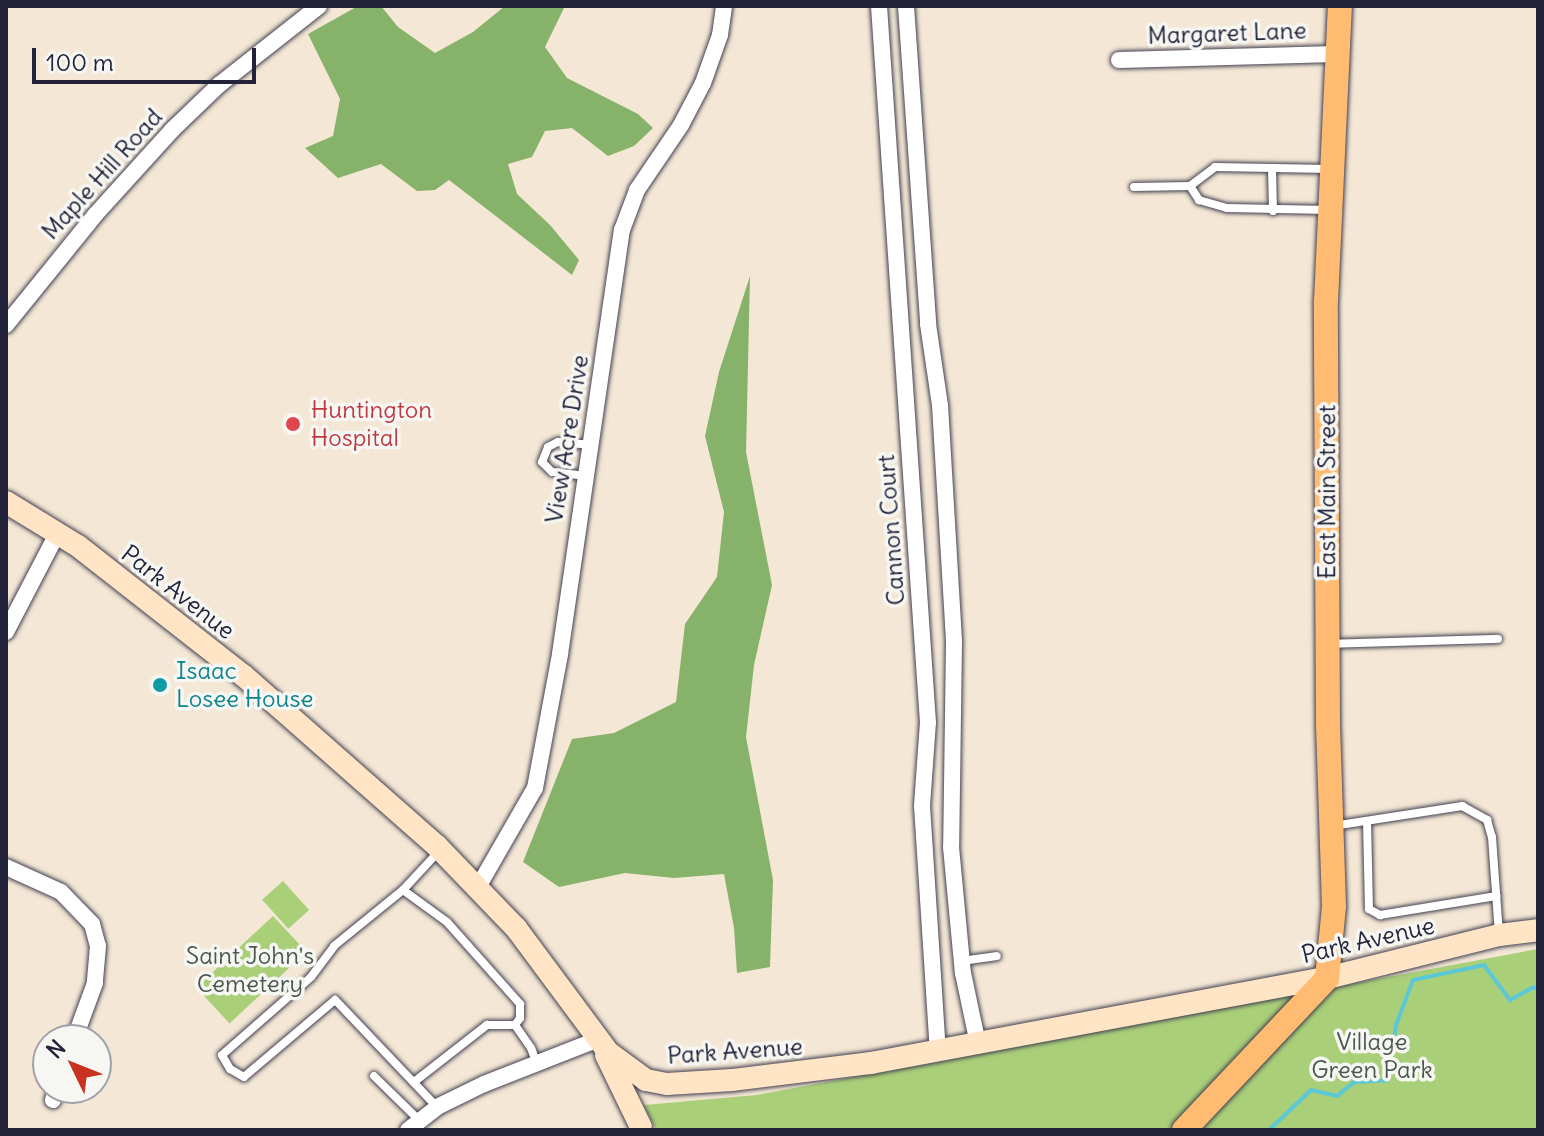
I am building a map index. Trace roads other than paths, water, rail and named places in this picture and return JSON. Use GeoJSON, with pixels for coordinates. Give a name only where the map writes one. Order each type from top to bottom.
{"type":"FeatureCollection","features":[{"type":"Feature","properties":{"kind":"main road","name":"East Main Street"},"geometry":{"type":"LineString","coordinates":[[1327,978],[1334,906],[1328,644],[1326,301],[1340,6]]}},
{"type":"Feature","properties":{"kind":"main road","name":"Park Avenue"},"geometry":{"type":"LineString","coordinates":[[6,502],[58,532],[267,695],[441,849],[542,959],[599,1039],[622,1065],[646,1080],[682,1084],[746,1079],[938,1052],[1327,978],[1499,935],[1538,930]]}},
{"type":"Feature","properties":{"kind":"main road"},"geometry":{"type":"LineString","coordinates":[[1184,1130],[1327,978]]}},
{"type":"Feature","properties":{"kind":"main road"},"geometry":{"type":"LineString","coordinates":[[599,1039],[642,1128]]}},
{"type":"Feature","properties":{"kind":"main road"},"geometry":{"type":"LineString","coordinates":[[642,1128],[638,1104],[646,1080]]}},
{"type":"Feature","properties":{"kind":"street","name":"Maple Hill Road"},"geometry":{"type":"LineString","coordinates":[[6,325],[95,215],[172,130],[220,84],[319,6]]}},
{"type":"Feature","properties":{"kind":"street","name":"View Acre Drive"},"geometry":{"type":"LineString","coordinates":[[478,887],[535,788],[560,654],[622,230],[637,190],[681,125],[703,83],[720,35],[724,6]]}},
{"type":"Feature","properties":{"kind":"street","name":"Cannon Court"},"geometry":{"type":"LineString","coordinates":[[879,6],[928,722],[922,806],[938,1052]]}},
{"type":"Feature","properties":{"kind":"street"},"geometry":{"type":"LineString","coordinates":[[906,6],[930,341],[940,405],[951,599],[951,847],[962,961],[978,1044]]}},
{"type":"Feature","properties":{"kind":"street","name":"Margaret Lane"},"geometry":{"type":"LineString","coordinates":[[1119,60],[1336,54]]}},
{"type":"Feature","properties":{"kind":"street"},"geometry":{"type":"LineString","coordinates":[[883,59],[911,57]]}},
{"type":"Feature","properties":{"kind":"street"},"geometry":{"type":"LineString","coordinates":[[903,345],[930,341]]}},
{"type":"Feature","properties":{"kind":"street"},"geometry":{"type":"LineString","coordinates":[[6,632],[58,532]]}},
{"type":"Feature","properties":{"kind":"street"},"geometry":{"type":"LineString","coordinates":[[921,603],[951,599]]}},
{"type":"Feature","properties":{"kind":"street"},"geometry":{"type":"LineString","coordinates":[[925,759],[952,757]]}},
{"type":"Feature","properties":{"kind":"street"},"geometry":{"type":"LineString","coordinates":[[6,867],[61,892],[92,924],[98,946],[95,983],[80,1024]]}},
{"type":"Feature","properties":{"kind":"street"},"geometry":{"type":"LineString","coordinates":[[930,901],[956,896]]}},
{"type":"Feature","properties":{"kind":"street"},"geometry":{"type":"LineString","coordinates":[[414,1126],[437,1107],[599,1039]]}},
{"type":"Feature","properties":{"kind":"lane"},"geometry":{"type":"LineString","coordinates":[[1134,187],[1190,186],[1215,167],[1332,169]]}},
{"type":"Feature","properties":{"kind":"lane"},"geometry":{"type":"LineString","coordinates":[[1272,169],[1273,211]]}},
{"type":"Feature","properties":{"kind":"lane"},"geometry":{"type":"LineString","coordinates":[[1190,186],[1199,200],[1213,204],[1273,211],[1330,210]]}},
{"type":"Feature","properties":{"kind":"lane"},"geometry":{"type":"LineString","coordinates":[[586,476],[552,472],[542,462],[548,447],[558,442],[591,445]]}},
{"type":"Feature","properties":{"kind":"lane"},"geometry":{"type":"LineString","coordinates":[[1328,644],[1498,639]]}},
{"type":"Feature","properties":{"kind":"lane"},"geometry":{"type":"LineString","coordinates":[[1332,826],[1462,806],[1487,820],[1499,935]]}},
{"type":"Feature","properties":{"kind":"lane"},"geometry":{"type":"LineString","coordinates":[[1367,821],[1369,909],[1380,915],[1496,896]]}},
{"type":"Feature","properties":{"kind":"lane"},"geometry":{"type":"LineString","coordinates":[[437,1107],[335,1000],[244,1077],[230,1069],[222,1055],[311,977],[334,946],[403,890],[441,849]]}},
{"type":"Feature","properties":{"kind":"lane"},"geometry":{"type":"LineString","coordinates":[[403,890],[447,922],[520,1004],[520,1018],[515,1025]]}},
{"type":"Feature","properties":{"kind":"lane"},"geometry":{"type":"LineString","coordinates":[[962,961],[997,956]]}},
{"type":"Feature","properties":{"kind":"lane"},"geometry":{"type":"LineString","coordinates":[[414,1082],[487,1025],[515,1025]]}},
{"type":"Feature","properties":{"kind":"lane"},"geometry":{"type":"LineString","coordinates":[[515,1025],[531,1048],[538,1065]]}},
{"type":"Feature","properties":{"kind":"lane"},"geometry":{"type":"LineString","coordinates":[[374,1076],[414,1126]]}},
{"type":"Feature","properties":{"kind":"waterway"},"geometry":{"type":"LineString","coordinates":[[1269,1130],[1311,1090],[1337,1096],[1354,1082],[1388,1080],[1396,1025],[1413,980],[1484,965],[1510,1000],[1533,987],[1538,990]]}},
{"type":"Feature","properties":{"kind":"place","name":"Huntington Hospital"},"geometry":{"type":"Point","coordinates":[293,424]}},
{"type":"Feature","properties":{"kind":"place","name":"Isaac Losee House"},"geometry":{"type":"Point","coordinates":[160,685]}},
{"type":"Feature","properties":{"kind":"park label","name":"Saint John's Cemetery"},"geometry":{"type":"Point","coordinates":[250,970]}},
{"type":"Feature","properties":{"kind":"park label","name":"Village Green Park"},"geometry":{"type":"Point","coordinates":[1372,1056]}}]}
